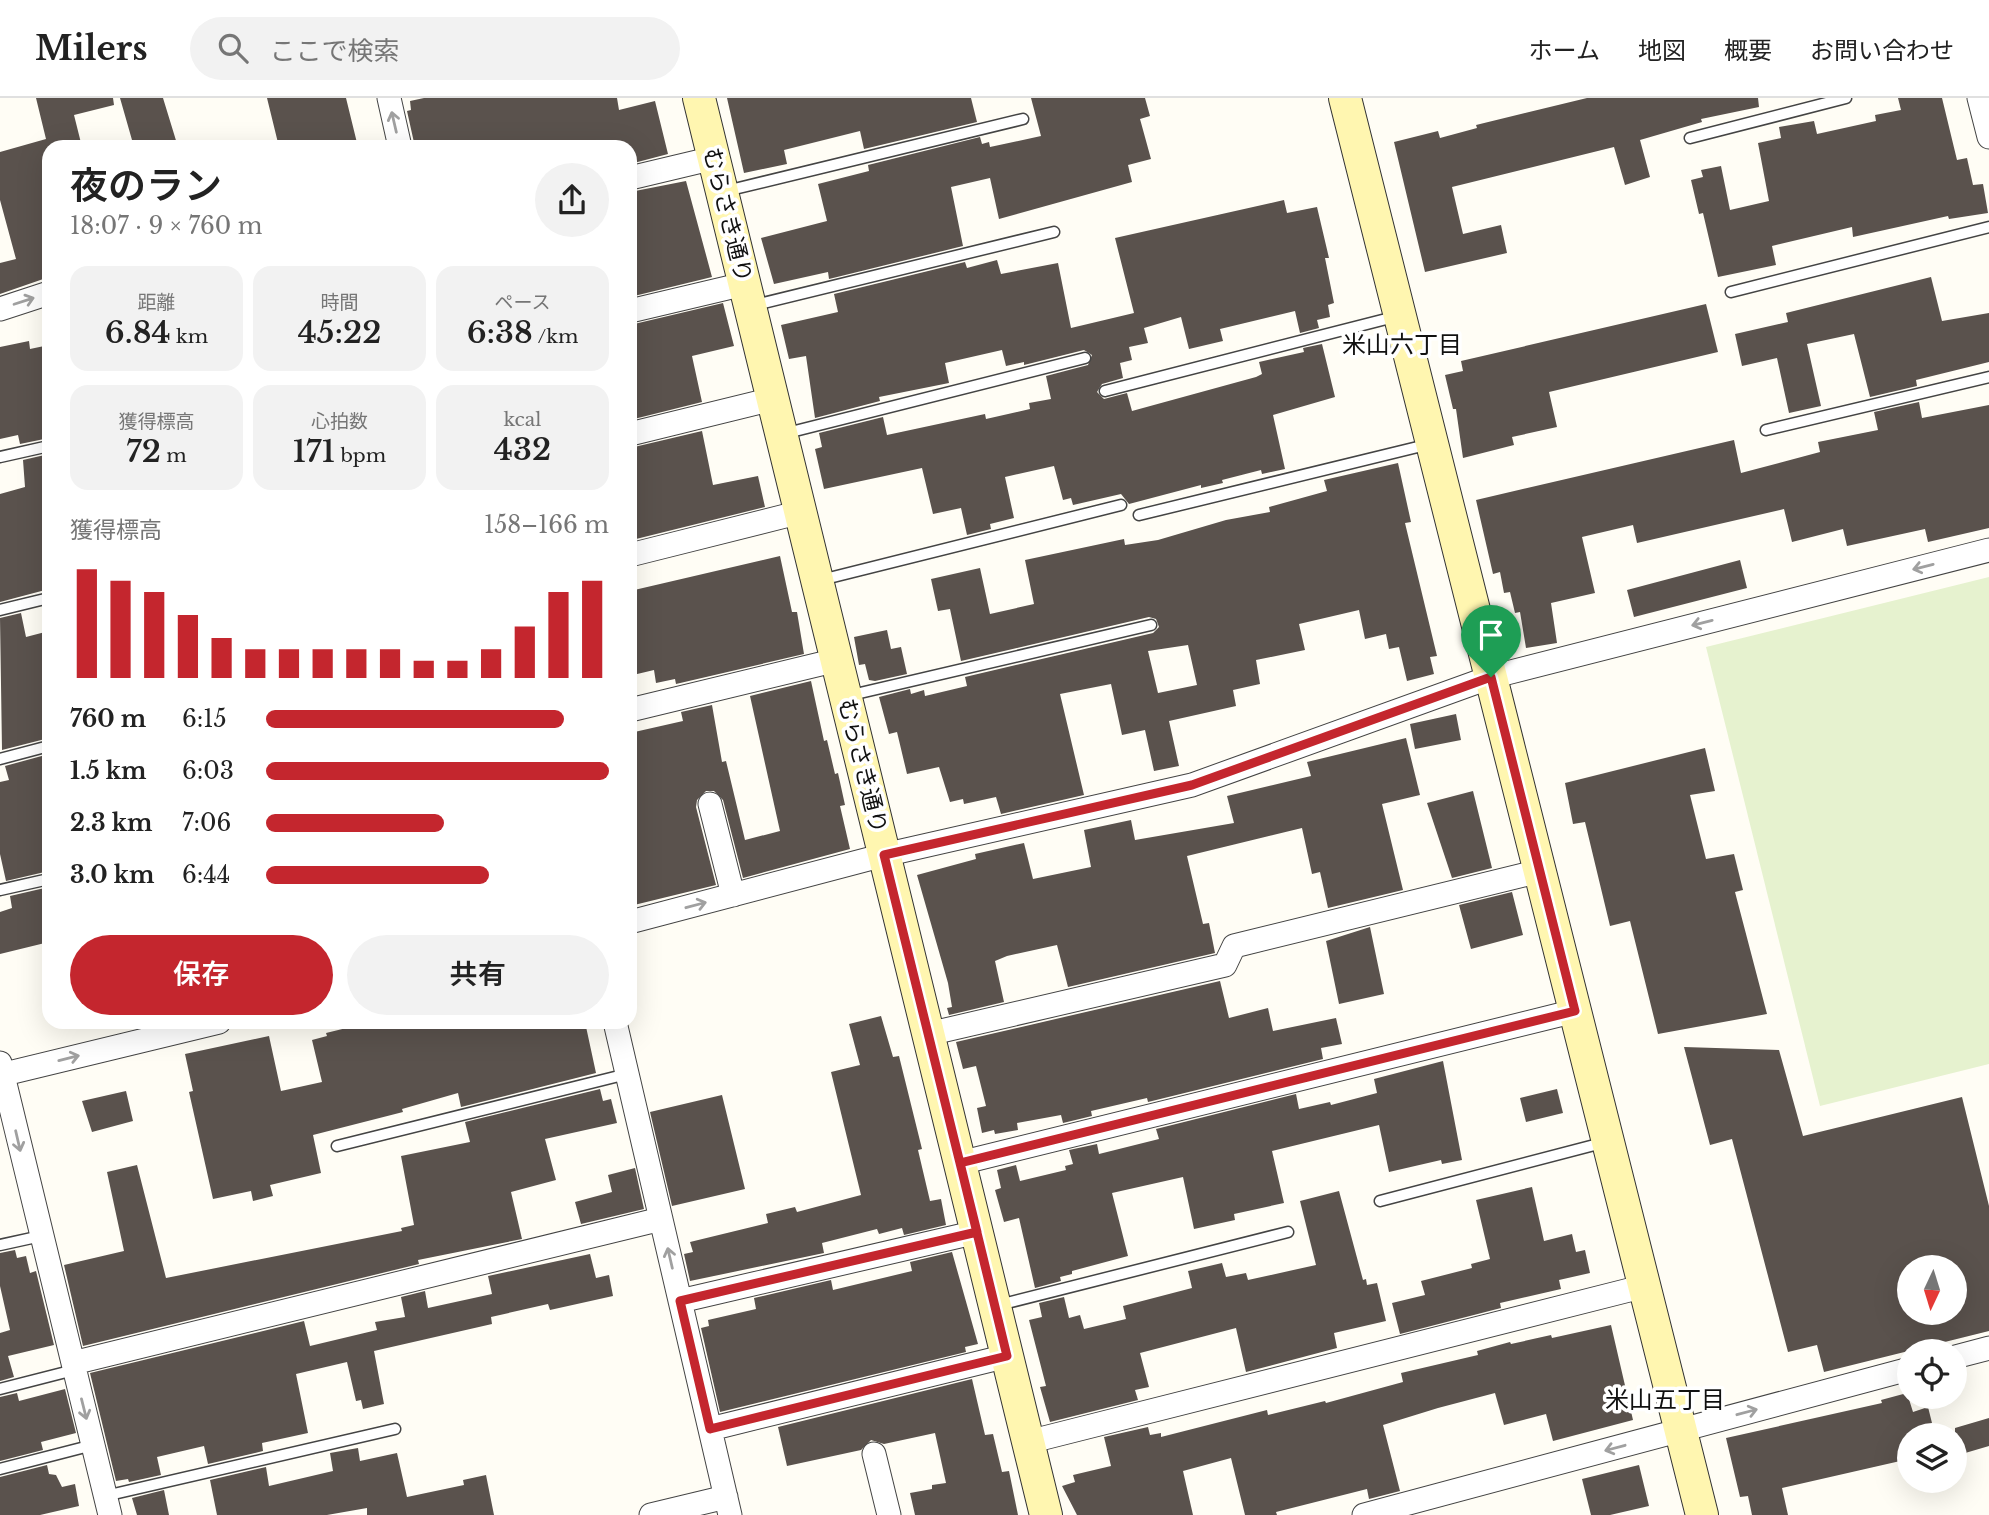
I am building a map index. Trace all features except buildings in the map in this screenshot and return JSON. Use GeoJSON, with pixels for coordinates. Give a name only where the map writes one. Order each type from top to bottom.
{"type":"FeatureCollection","features":[{"type":"Feature","properties":{"kind":"street"},"geometry":{"type":"LineString","coordinates":[[389,98],[398,140]]}},
{"type":"Feature","properties":{"kind":"street","name":"むらさき通り"},"geometry":{"type":"LineString","coordinates":[[699,98],[1046,1515]]}},
{"type":"Feature","properties":{"kind":"street"},"geometry":{"type":"LineString","coordinates":[[1345,98],[1702,1515]]}},
{"type":"Feature","properties":{"kind":"street"},"geometry":{"type":"LineString","coordinates":[[1979,98],[1989,137]]}},
{"type":"Feature","properties":{"kind":"street"},"geometry":{"type":"LineString","coordinates":[[637,176],[714,158]]}},
{"type":"Feature","properties":{"kind":"street"},"geometry":{"type":"LineString","coordinates":[[0,309],[42,295]]}},
{"type":"Feature","properties":{"kind":"street"},"geometry":{"type":"LineString","coordinates":[[637,311],[747,295]]}},
{"type":"Feature","properties":{"kind":"street"},"geometry":{"type":"LineString","coordinates":[[637,432],[773,400]]}},
{"type":"Feature","properties":{"kind":"street"},"geometry":{"type":"LineString","coordinates":[[637,553],[800,512]]}},
{"type":"Feature","properties":{"kind":"street"},"geometry":{"type":"LineString","coordinates":[[637,920],[884,855],[1192,785],[1491,677],[1989,550]]}},
{"type":"Feature","properties":{"kind":"street"},"geometry":{"type":"LineString","coordinates":[[637,708],[837,660]]}},
{"type":"Feature","properties":{"kind":"street"},"geometry":{"type":"LineString","coordinates":[[709,804],[733,895]]}},
{"type":"Feature","properties":{"kind":"street"},"geometry":{"type":"LineString","coordinates":[[928,1034],[1225,965],[1234,946],[1540,871]]}},
{"type":"Feature","properties":{"kind":"street"},"geometry":{"type":"LineString","coordinates":[[960,1163],[1575,1011]]}},
{"type":"Feature","properties":{"kind":"street"},"geometry":{"type":"LineString","coordinates":[[108,1506],[1,1071],[188,1029]]}},
{"type":"Feature","properties":{"kind":"street"},"geometry":{"type":"LineString","coordinates":[[617,1029],[728,1506],[651,1515]]}},
{"type":"Feature","properties":{"kind":"street"},"geometry":{"type":"LineString","coordinates":[[74,1367],[661,1219]]}},
{"type":"Feature","properties":{"kind":"street"},"geometry":{"type":"LineString","coordinates":[[680,1301],[977,1232]]}},
{"type":"Feature","properties":{"kind":"street"},"geometry":{"type":"LineString","coordinates":[[1028,1442],[1645,1286]]}},
{"type":"Feature","properties":{"kind":"street"},"geometry":{"type":"LineString","coordinates":[[1967,1354],[1989,1348]]}},
{"type":"Feature","properties":{"kind":"street"},"geometry":{"type":"LineString","coordinates":[[710,1429],[1007,1356]]}},
{"type":"Feature","properties":{"kind":"street"},"geometry":{"type":"LineString","coordinates":[[1364,1515],[1426,1507],[1681,1430],[1897,1372]]}},
{"type":"Feature","properties":{"kind":"street"},"geometry":{"type":"LineString","coordinates":[[874,1454],[889,1515]]}},
{"type":"Feature","properties":{"kind":"lane"},"geometry":{"type":"LineString","coordinates":[[1690,138],[1846,98]]}},
{"type":"Feature","properties":{"kind":"lane"},"geometry":{"type":"LineString","coordinates":[[722,192],[1023,119]]}},
{"type":"Feature","properties":{"kind":"lane"},"geometry":{"type":"LineString","coordinates":[[1731,292],[1989,227]]}},
{"type":"Feature","properties":{"kind":"lane"},"geometry":{"type":"LineString","coordinates":[[747,295],[1054,232]]}},
{"type":"Feature","properties":{"kind":"lane"},"geometry":{"type":"LineString","coordinates":[[1105,391],[1398,316]]}},
{"type":"Feature","properties":{"kind":"lane"},"geometry":{"type":"LineString","coordinates":[[782,434],[1085,358]]}},
{"type":"Feature","properties":{"kind":"lane"},"geometry":{"type":"LineString","coordinates":[[1766,430],[1989,377]]}},
{"type":"Feature","properties":{"kind":"lane"},"geometry":{"type":"LineString","coordinates":[[1139,515],[1432,443]]}},
{"type":"Feature","properties":{"kind":"lane"},"geometry":{"type":"LineString","coordinates":[[0,457],[42,448]]}},
{"type":"Feature","properties":{"kind":"lane"},"geometry":{"type":"LineString","coordinates":[[817,581],[1121,505]]}},
{"type":"Feature","properties":{"kind":"lane"},"geometry":{"type":"LineString","coordinates":[[0,611],[42,600]]}},
{"type":"Feature","properties":{"kind":"lane"},"geometry":{"type":"LineString","coordinates":[[846,697],[1151,625]]}},
{"type":"Feature","properties":{"kind":"lane"},"geometry":{"type":"LineString","coordinates":[[0,759],[42,748]]}},
{"type":"Feature","properties":{"kind":"lane"},"geometry":{"type":"LineString","coordinates":[[0,890],[42,881]]}},
{"type":"Feature","properties":{"kind":"lane"},"geometry":{"type":"LineString","coordinates":[[337,1146],[627,1074]]}},
{"type":"Feature","properties":{"kind":"lane"},"geometry":{"type":"LineString","coordinates":[[1380,1201],[1608,1142]]}},
{"type":"Feature","properties":{"kind":"lane"},"geometry":{"type":"LineString","coordinates":[[995,1306],[1288,1232]]}},
{"type":"Feature","properties":{"kind":"lane"},"geometry":{"type":"LineString","coordinates":[[0,1245],[41,1236]]}},
{"type":"Feature","properties":{"kind":"lane"},"geometry":{"type":"LineString","coordinates":[[0,1389],[74,1367]]}},
{"type":"Feature","properties":{"kind":"lane"},"geometry":{"type":"LineString","coordinates":[[108,1506],[395,1429]]}},
{"type":"Feature","properties":{"kind":"lane"},"geometry":{"type":"LineString","coordinates":[[0,1469],[93,1445]]}},
{"type":"Feature","properties":{"kind":"green space"},"geometry":{"type":"Polygon","coordinates":[[[1989,577],[1989,1064],[1820,1106],[1706,647],[1989,577]]]}},
{"type":"Feature","properties":{"kind":"district","name":"米山六丁目"},"geometry":{"type":"Point","coordinates":[1402,344]}},
{"type":"Feature","properties":{"kind":"district","name":"米山五丁目"},"geometry":{"type":"Point","coordinates":[1665,1399]}},
{"type":"Feature","properties":{"kind":"route"},"geometry":{"type":"LineString","coordinates":[[1491,677],[1192,785],[884,855],[977,1232],[680,1301],[710,1429],[1007,1356],[960,1163],[1575,1011],[1491,677]]}}]}
